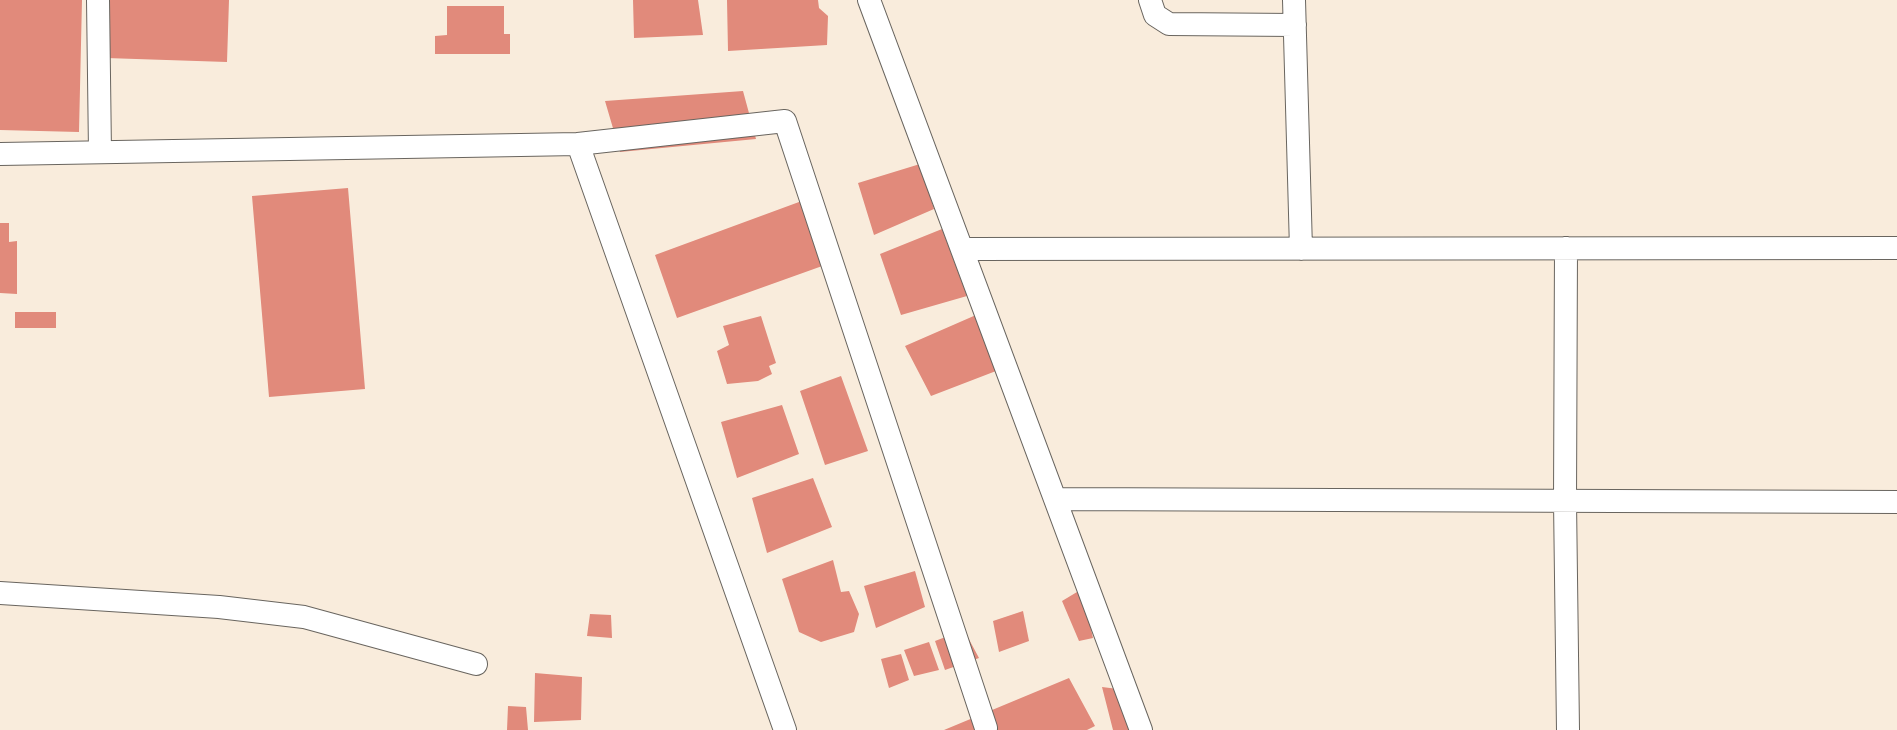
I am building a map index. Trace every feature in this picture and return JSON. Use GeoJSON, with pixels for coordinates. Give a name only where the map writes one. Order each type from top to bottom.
{"type":"FeatureCollection","features":[{"type":"Feature","properties":{"kind":"street"},"geometry":{"type":"LineString","coordinates":[[98,0],[100,152]]}},
{"type":"Feature","properties":{"kind":"street"},"geometry":{"type":"LineString","coordinates":[[869,0],[1141,730]]}},
{"type":"Feature","properties":{"kind":"street"},"geometry":{"type":"LineString","coordinates":[[1150,0],[1155,15],[1169,24],[1295,26]]}},
{"type":"Feature","properties":{"kind":"street"},"geometry":{"type":"LineString","coordinates":[[1294,0],[1301,249]]}},
{"type":"Feature","properties":{"kind":"street"},"geometry":{"type":"LineString","coordinates":[[0,154],[578,144],[785,121],[986,728]]}},
{"type":"Feature","properties":{"kind":"street"},"geometry":{"type":"LineString","coordinates":[[578,144],[784,730]]}},
{"type":"Feature","properties":{"kind":"street"},"geometry":{"type":"LineString","coordinates":[[1566,248],[1565,501],[1568,730]]}},
{"type":"Feature","properties":{"kind":"street"},"geometry":{"type":"LineString","coordinates":[[963,249],[1897,248]]}},
{"type":"Feature","properties":{"kind":"street"},"geometry":{"type":"LineString","coordinates":[[1055,499],[1897,502]]}},
{"type":"Feature","properties":{"kind":"street"},"geometry":{"type":"LineString","coordinates":[[0,593],[219,607],[304,617],[476,664]]}},
{"type":"Feature","properties":{"kind":"building"},"geometry":{"type":"Polygon","coordinates":[[[0,0],[82,0],[79,132],[0,130],[0,0]]]}},
{"type":"Feature","properties":{"kind":"building"},"geometry":{"type":"Polygon","coordinates":[[[108,0],[229,0],[227,62],[106,58],[108,0]]]}},
{"type":"Feature","properties":{"kind":"building"},"geometry":{"type":"Polygon","coordinates":[[[633,0],[698,0],[703,35],[634,38],[633,0]]]}},
{"type":"Feature","properties":{"kind":"building"},"geometry":{"type":"Polygon","coordinates":[[[727,0],[818,0],[819,8],[828,16],[827,45],[728,51],[727,0]]]}},
{"type":"Feature","properties":{"kind":"building"},"geometry":{"type":"Polygon","coordinates":[[[447,6],[504,6],[504,34],[510,34],[510,54],[435,54],[435,36],[447,35],[447,6]]]}},
{"type":"Feature","properties":{"kind":"building"},"geometry":{"type":"Polygon","coordinates":[[[743,91],[756,139],[620,152],[605,101],[743,91]]]}},
{"type":"Feature","properties":{"kind":"building"},"geometry":{"type":"Polygon","coordinates":[[[920,164],[934,209],[874,235],[858,183],[920,164]]]}},
{"type":"Feature","properties":{"kind":"building"},"geometry":{"type":"Polygon","coordinates":[[[348,188],[365,389],[269,397],[252,196],[348,188]]]}},
{"type":"Feature","properties":{"kind":"building"},"geometry":{"type":"Polygon","coordinates":[[[818,195],[839,260],[677,318],[655,255],[818,195]]]}},
{"type":"Feature","properties":{"kind":"building"},"geometry":{"type":"Polygon","coordinates":[[[0,223],[9,223],[9,242],[17,241],[17,294],[0,293],[0,223]]]}},
{"type":"Feature","properties":{"kind":"building"},"geometry":{"type":"Polygon","coordinates":[[[942,229],[967,296],[901,315],[880,254],[942,229]]]}},
{"type":"Feature","properties":{"kind":"building"},"geometry":{"type":"Polygon","coordinates":[[[15,312],[56,312],[56,328],[15,328],[15,312]]]}},
{"type":"Feature","properties":{"kind":"building"},"geometry":{"type":"Polygon","coordinates":[[[976,315],[996,371],[931,396],[905,346],[976,315]]]}},
{"type":"Feature","properties":{"kind":"building"},"geometry":{"type":"Polygon","coordinates":[[[761,316],[776,363],[769,366],[772,374],[758,381],[727,384],[717,351],[729,345],[723,326],[761,316]]]}},
{"type":"Feature","properties":{"kind":"building"},"geometry":{"type":"Polygon","coordinates":[[[841,376],[868,451],[825,465],[800,391],[841,376]]]}},
{"type":"Feature","properties":{"kind":"building"},"geometry":{"type":"Polygon","coordinates":[[[782,405],[799,454],[737,478],[721,422],[782,405]]]}},
{"type":"Feature","properties":{"kind":"building"},"geometry":{"type":"Polygon","coordinates":[[[813,478],[832,527],[767,553],[752,498],[813,478]]]}},
{"type":"Feature","properties":{"kind":"building"},"geometry":{"type":"Polygon","coordinates":[[[833,560],[841,592],[849,591],[859,614],[854,632],[821,642],[799,632],[782,579],[833,560]]]}},
{"type":"Feature","properties":{"kind":"building"},"geometry":{"type":"Polygon","coordinates":[[[915,571],[925,607],[876,628],[864,586],[915,571]]]}},
{"type":"Feature","properties":{"kind":"building"},"geometry":{"type":"Polygon","coordinates":[[[1082,589],[1093,638],[1079,641],[1062,601],[1082,589]]]}},
{"type":"Feature","properties":{"kind":"building"},"geometry":{"type":"Polygon","coordinates":[[[1023,611],[1029,641],[999,652],[993,621],[1023,611]]]}},
{"type":"Feature","properties":{"kind":"building"},"geometry":{"type":"Polygon","coordinates":[[[590,614],[611,615],[612,638],[587,636],[590,614]]]}},
{"type":"Feature","properties":{"kind":"building"},"geometry":{"type":"Polygon","coordinates":[[[964,630],[979,658],[945,670],[935,641],[964,630]]]}},
{"type":"Feature","properties":{"kind":"building"},"geometry":{"type":"Polygon","coordinates":[[[929,642],[939,670],[914,676],[904,650],[929,642]]]}},
{"type":"Feature","properties":{"kind":"building"},"geometry":{"type":"Polygon","coordinates":[[[901,654],[909,680],[889,688],[881,659],[901,654]]]}},
{"type":"Feature","properties":{"kind":"building"},"geometry":{"type":"Polygon","coordinates":[[[535,673],[582,677],[581,720],[534,722],[535,673]]]}},
{"type":"Feature","properties":{"kind":"building"},"geometry":{"type":"Polygon","coordinates":[[[1069,678],[1095,726],[1087,730],[944,730],[1069,678]]]}},
{"type":"Feature","properties":{"kind":"building"},"geometry":{"type":"Polygon","coordinates":[[[1102,687],[1118,689],[1138,730],[1113,730],[1102,687]]]}},
{"type":"Feature","properties":{"kind":"building"},"geometry":{"type":"Polygon","coordinates":[[[508,706],[526,707],[528,730],[507,730],[508,706]]]}}]}
